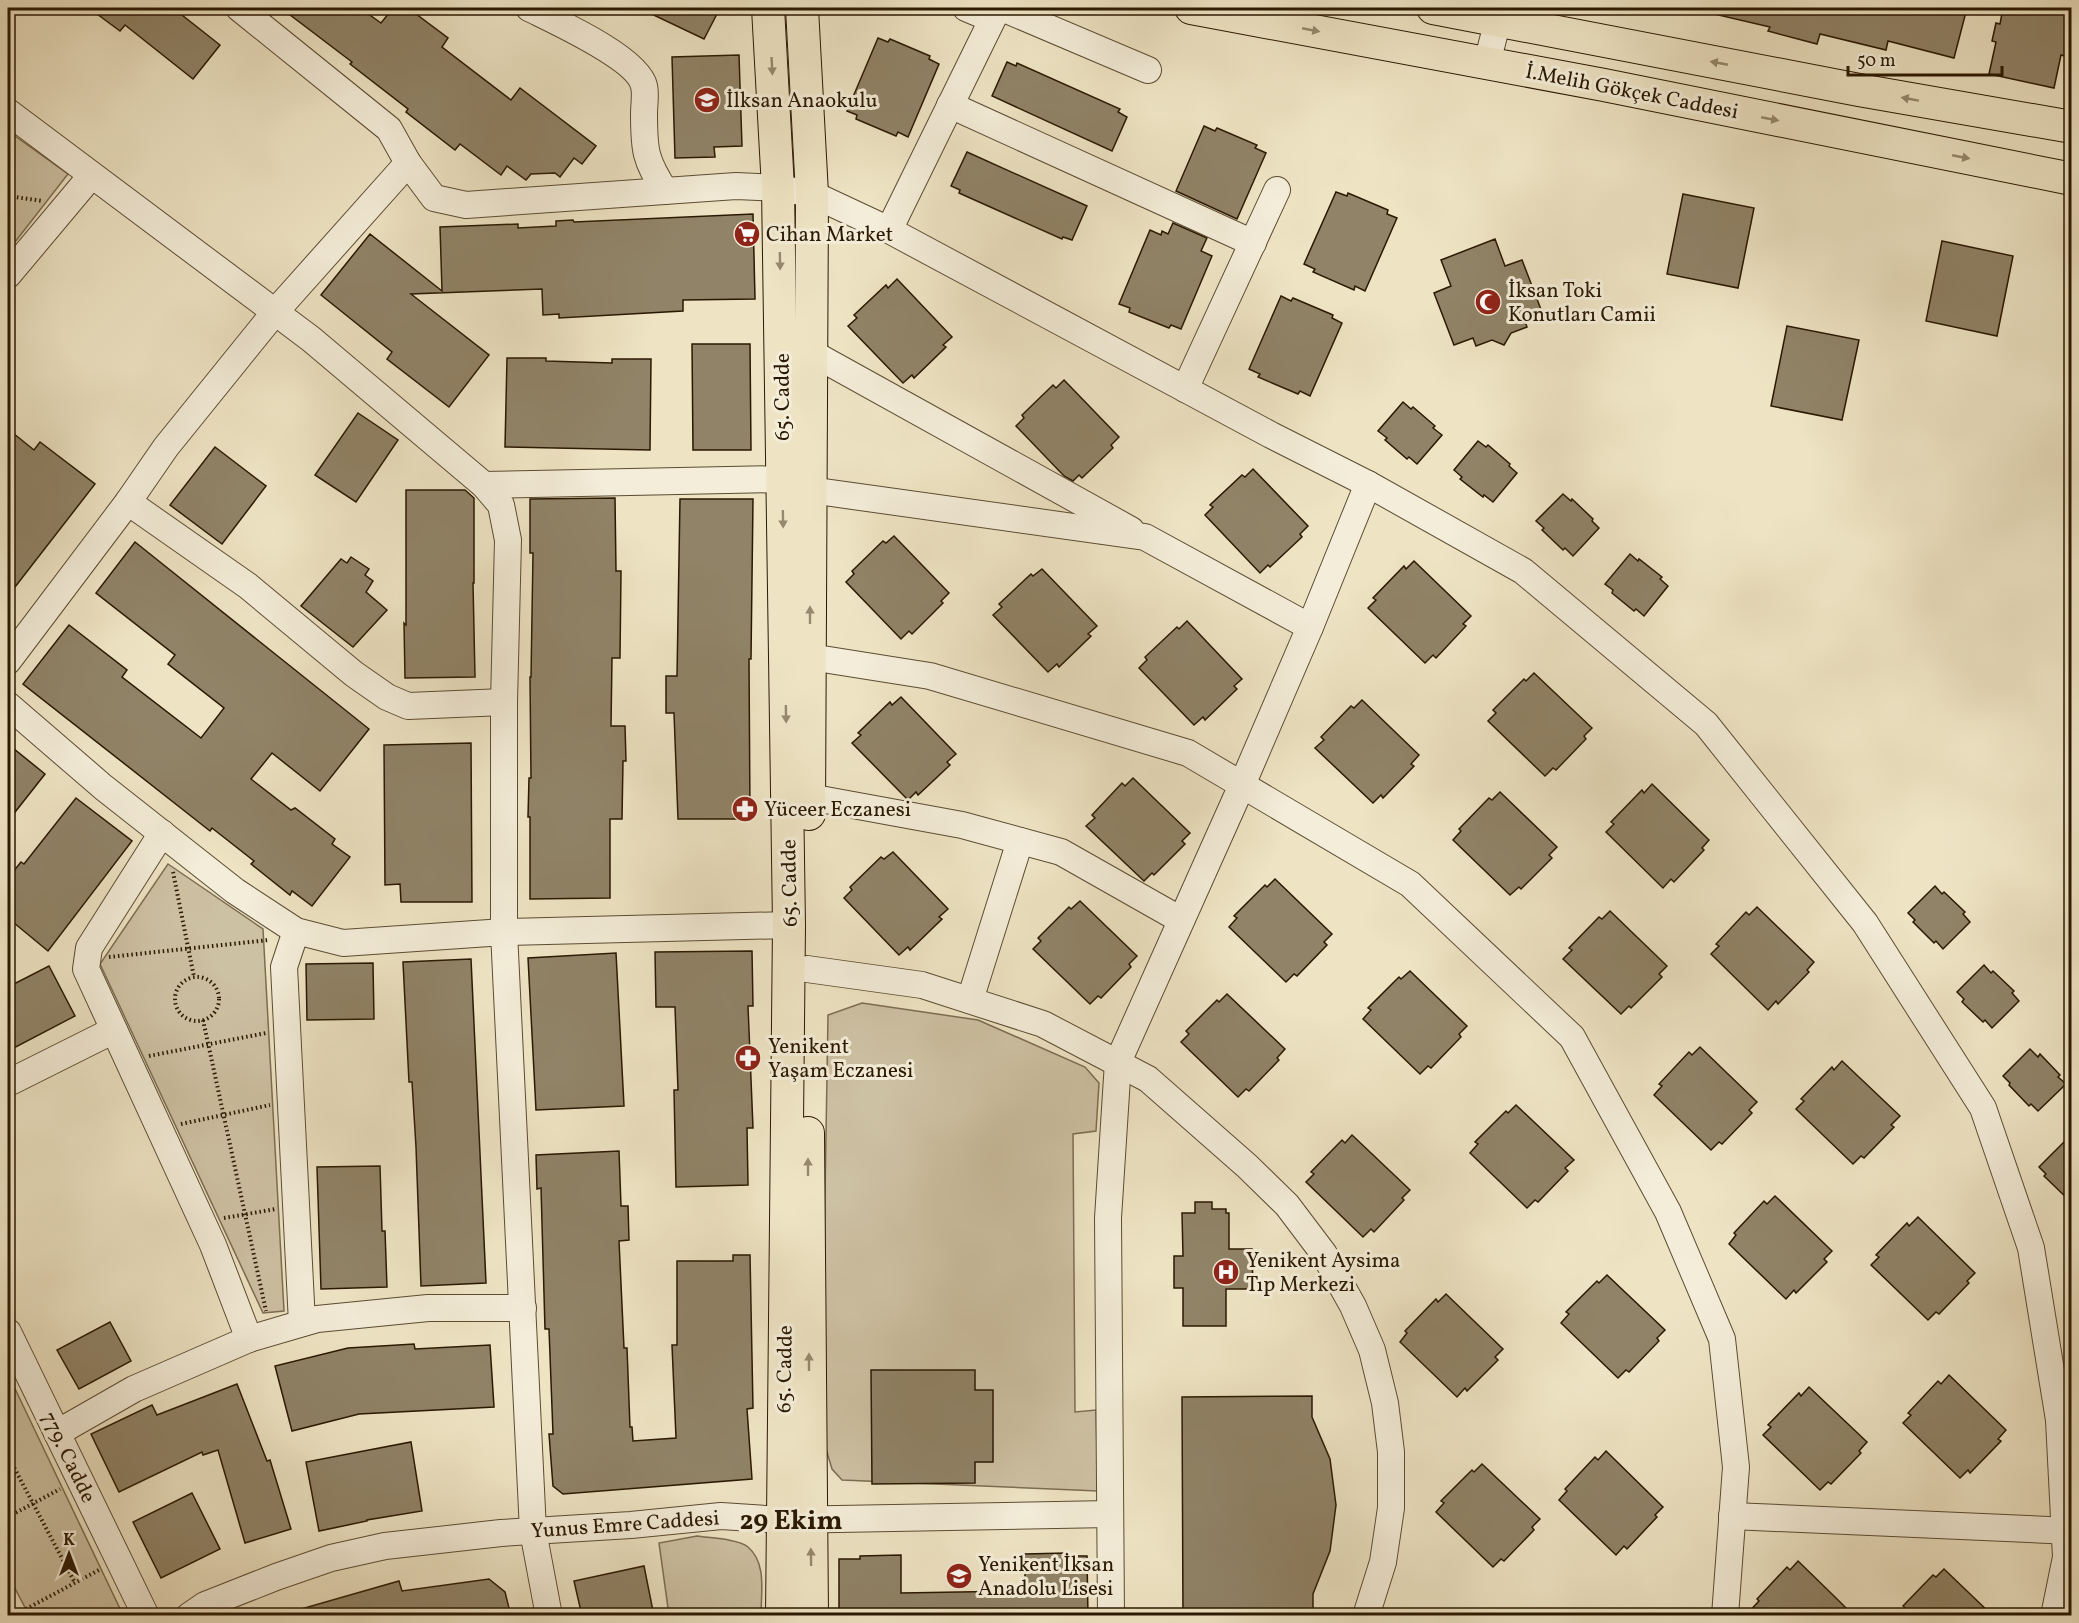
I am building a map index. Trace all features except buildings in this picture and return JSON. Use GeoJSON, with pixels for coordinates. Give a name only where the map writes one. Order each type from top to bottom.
{"type":"FeatureCollection","features":[{"type":"Feature","properties":{"kind":"main road","name":"65. Cadde"},"geometry":{"type":"LineString","coordinates":[[768,8],[796,484],[810,657],[807,969],[796,1520],[782,1616]]}},
{"type":"Feature","properties":{"kind":"main road","name":"65. Cadde"},"geometry":{"type":"LineString","coordinates":[[802,8],[812,194],[810,352],[796,484],[789,925],[796,1520],[812,1616]]}},
{"type":"Feature","properties":{"kind":"main road","name":"İ.Melih Gökçek Caddesi"},"geometry":{"type":"LineString","coordinates":[[1191,8],[1487,63],[2072,179]]}},
{"type":"Feature","properties":{"kind":"main road","name":"İ.Melih Gökçek Caddesi"},"geometry":{"type":"LineString","coordinates":[[1433,8],[1499,14],[1859,90],[2072,127]]}},
{"type":"Feature","properties":{"kind":"street"},"geometry":{"type":"LineString","coordinates":[[239,8],[389,129],[408,163],[434,198],[465,205],[736,186],[812,194],[889,230],[1185,389],[1368,484],[1523,571],[1706,724],[1865,923],[1983,1108],[2031,1248],[2059,1420],[2068,1531],[2066,1557],[2054,1616]]}},
{"type":"Feature","properties":{"kind":"street"},"geometry":{"type":"LineString","coordinates":[[529,8],[583,35],[634,68],[644,85],[644,147],[654,173],[665,191]]}},
{"type":"Feature","properties":{"kind":"street"},"geometry":{"type":"LineString","coordinates":[[966,8],[998,11],[1148,70]]}},
{"type":"Feature","properties":{"kind":"street"},"geometry":{"type":"LineString","coordinates":[[889,230],[998,11]]}},
{"type":"Feature","properties":{"kind":"street"},"geometry":{"type":"LineString","coordinates":[[1487,63],[1499,14]]}},
{"type":"Feature","properties":{"kind":"street"},"geometry":{"type":"LineString","coordinates":[[950,105],[1252,243]]}},
{"type":"Feature","properties":{"kind":"street"},"geometry":{"type":"LineString","coordinates":[[8,112],[311,339],[484,485],[501,505],[508,540],[504,702],[504,932],[533,1531],[549,1616]]}},
{"type":"Feature","properties":{"kind":"street"},"geometry":{"type":"LineString","coordinates":[[8,661],[128,502],[166,447],[275,312],[408,163]]}},
{"type":"Feature","properties":{"kind":"street"},"geometry":{"type":"LineString","coordinates":[[8,275],[91,176]]}},
{"type":"Feature","properties":{"kind":"street"},"geometry":{"type":"LineString","coordinates":[[1185,389],[1277,189]]}},
{"type":"Feature","properties":{"kind":"street"},"geometry":{"type":"LineString","coordinates":[[810,352],[1310,627]]}},
{"type":"Feature","properties":{"kind":"street"},"geometry":{"type":"LineString","coordinates":[[484,485],[796,484],[1145,537]]}},
{"type":"Feature","properties":{"kind":"street"},"geometry":{"type":"LineString","coordinates":[[1111,1616],[1108,1218],[1118,1062],[1242,785],[1368,484]]}},
{"type":"Feature","properties":{"kind":"street"},"geometry":{"type":"LineString","coordinates":[[128,502],[248,586],[354,674],[387,698],[408,706],[504,702]]}},
{"type":"Feature","properties":{"kind":"street"},"geometry":{"type":"LineString","coordinates":[[810,657],[930,676],[1188,753],[1410,884],[1572,1037],[1668,1212],[1722,1339],[1736,1467],[1725,1616]]}},
{"type":"Feature","properties":{"kind":"street"},"geometry":{"type":"LineString","coordinates":[[8,705],[104,787],[295,935],[343,943],[504,932],[789,925]]}},
{"type":"Feature","properties":{"kind":"street"},"geometry":{"type":"LineString","coordinates":[[809,796],[962,825],[1061,852],[1181,920]]}},
{"type":"Feature","properties":{"kind":"street"},"geometry":{"type":"LineString","coordinates":[[171,840],[89,948],[86,969],[202,1222],[260,1336]]}},
{"type":"Feature","properties":{"kind":"street"},"geometry":{"type":"LineString","coordinates":[[970,1000],[1020,841]]}},
{"type":"Feature","properties":{"kind":"street"},"geometry":{"type":"LineString","coordinates":[[295,935],[284,967],[302,1323]]}},
{"type":"Feature","properties":{"kind":"street"},"geometry":{"type":"LineString","coordinates":[[807,969],[922,985],[1043,1024],[1148,1079],[1247,1166],[1287,1205],[1324,1254],[1353,1306],[1371,1350],[1385,1403],[1391,1452],[1390,1508],[1380,1572],[1366,1616]]}},
{"type":"Feature","properties":{"kind":"street"},"geometry":{"type":"LineString","coordinates":[[8,1083],[114,1030]]}},
{"type":"Feature","properties":{"kind":"street"},"geometry":{"type":"LineString","coordinates":[[57,1433],[134,1389],[260,1336],[302,1323],[317,1319],[428,1308],[523,1308]]}},
{"type":"Feature","properties":{"kind":"street","name":"779. Cadde"},"geometry":{"type":"LineString","coordinates":[[8,1332],[146,1616]]}},
{"type":"Feature","properties":{"kind":"street","name":"Yunus Emre Caddesi"},"geometry":{"type":"LineString","coordinates":[[189,1616],[205,1605],[332,1558],[385,1546],[721,1516],[796,1520],[1110,1514]]}},
{"type":"Feature","properties":{"kind":"street"},"geometry":{"type":"LineString","coordinates":[[1732,1516],[2068,1531]]}},
{"type":"Feature","properties":{"kind":"path"},"geometry":{"type":"LineString","coordinates":[[8,186],[8,197],[66,204]]}},
{"type":"Feature","properties":{"kind":"path"},"geometry":{"type":"LineString","coordinates":[[171,840],[170,858],[194,977]]}},
{"type":"Feature","properties":{"kind":"path"},"geometry":{"type":"LineString","coordinates":[[87,958],[161,953],[188,947],[295,935]]}},
{"type":"Feature","properties":{"kind":"path"},"geometry":{"type":"LineString","coordinates":[[201,976],[213,982],[220,995],[218,1009],[208,1019],[203,1020],[194,1022],[181,1016],[175,1003],[177,989],[186,978],[201,976]]}},
{"type":"Feature","properties":{"kind":"path"},"geometry":{"type":"LineString","coordinates":[[203,1020],[246,1214],[260,1336]]}},
{"type":"Feature","properties":{"kind":"path"},"geometry":{"type":"LineString","coordinates":[[128,1061],[209,1043],[288,1030]]}},
{"type":"Feature","properties":{"kind":"path"},"geometry":{"type":"LineString","coordinates":[[160,1129],[291,1101]]}},
{"type":"Feature","properties":{"kind":"path"},"geometry":{"type":"LineString","coordinates":[[202,1222],[296,1206]]}},
{"type":"Feature","properties":{"kind":"path"},"geometry":{"type":"LineString","coordinates":[[8,1402],[8,1414]]}},
{"type":"Feature","properties":{"kind":"path"},"geometry":{"type":"LineString","coordinates":[[8,1456],[75,1583]]}},
{"type":"Feature","properties":{"kind":"path"},"geometry":{"type":"LineString","coordinates":[[8,1517],[79,1479]]}},
{"type":"Feature","properties":{"kind":"path"},"geometry":{"type":"LineString","coordinates":[[26,1609],[118,1560]]}},
{"type":"Feature","properties":{"kind":"shaded area"},"geometry":{"type":"Polygon","coordinates":[[[8,131],[68,174],[8,251],[8,131]]]}},
{"type":"Feature","properties":{"kind":"shaded area"},"geometry":{"type":"Polygon","coordinates":[[[168,864],[263,929],[284,1311],[263,1313],[100,964],[168,864]]]}},
{"type":"Feature","properties":{"kind":"shaded area"},"geometry":{"type":"Polygon","coordinates":[[[862,1003],[978,1020],[1085,1067],[1099,1083],[1096,1131],[1073,1134],[1075,1412],[1096,1410],[1098,1491],[842,1480],[832,1469],[821,1432],[828,1015],[862,1003]]]}},
{"type":"Feature","properties":{"kind":"shaded area"},"geometry":{"type":"Polygon","coordinates":[[[8,1374],[123,1615],[29,1615],[8,1575],[8,1374]]]}},
{"type":"Feature","properties":{"kind":"shaded area"},"geometry":{"type":"Polygon","coordinates":[[[697,1536],[738,1542],[748,1547],[754,1554],[762,1579],[761,1615],[669,1615],[659,1543],[697,1536]]]}},
{"type":"Feature","properties":{"kind":"place","name":"İlksan Anaokulu"},"geometry":{"type":"Point","coordinates":[707,100]}},
{"type":"Feature","properties":{"kind":"place","name":"Cihan Market"},"geometry":{"type":"Point","coordinates":[747,234]}},
{"type":"Feature","properties":{"kind":"place","name":"İksan Toki Konutları Camii"},"geometry":{"type":"Point","coordinates":[1488,302]}},
{"type":"Feature","properties":{"kind":"place","name":"Yüceer Eczanesi"},"geometry":{"type":"Point","coordinates":[745,809]}},
{"type":"Feature","properties":{"kind":"place","name":"Yenikent Yaşam Eczanesi"},"geometry":{"type":"Point","coordinates":[748,1058]}},
{"type":"Feature","properties":{"kind":"place","name":"Yenikent Aysima Tıp Merkezi"},"geometry":{"type":"Point","coordinates":[1226,1272]}},
{"type":"Feature","properties":{"kind":"place","name":"Yenikent İksan Anadolu Lisesi"},"geometry":{"type":"Point","coordinates":[959,1576]}},
{"type":"Feature","properties":{"kind":"district","name":"29 Ekim"},"geometry":{"type":"Point","coordinates":[791,1520]}}]}
